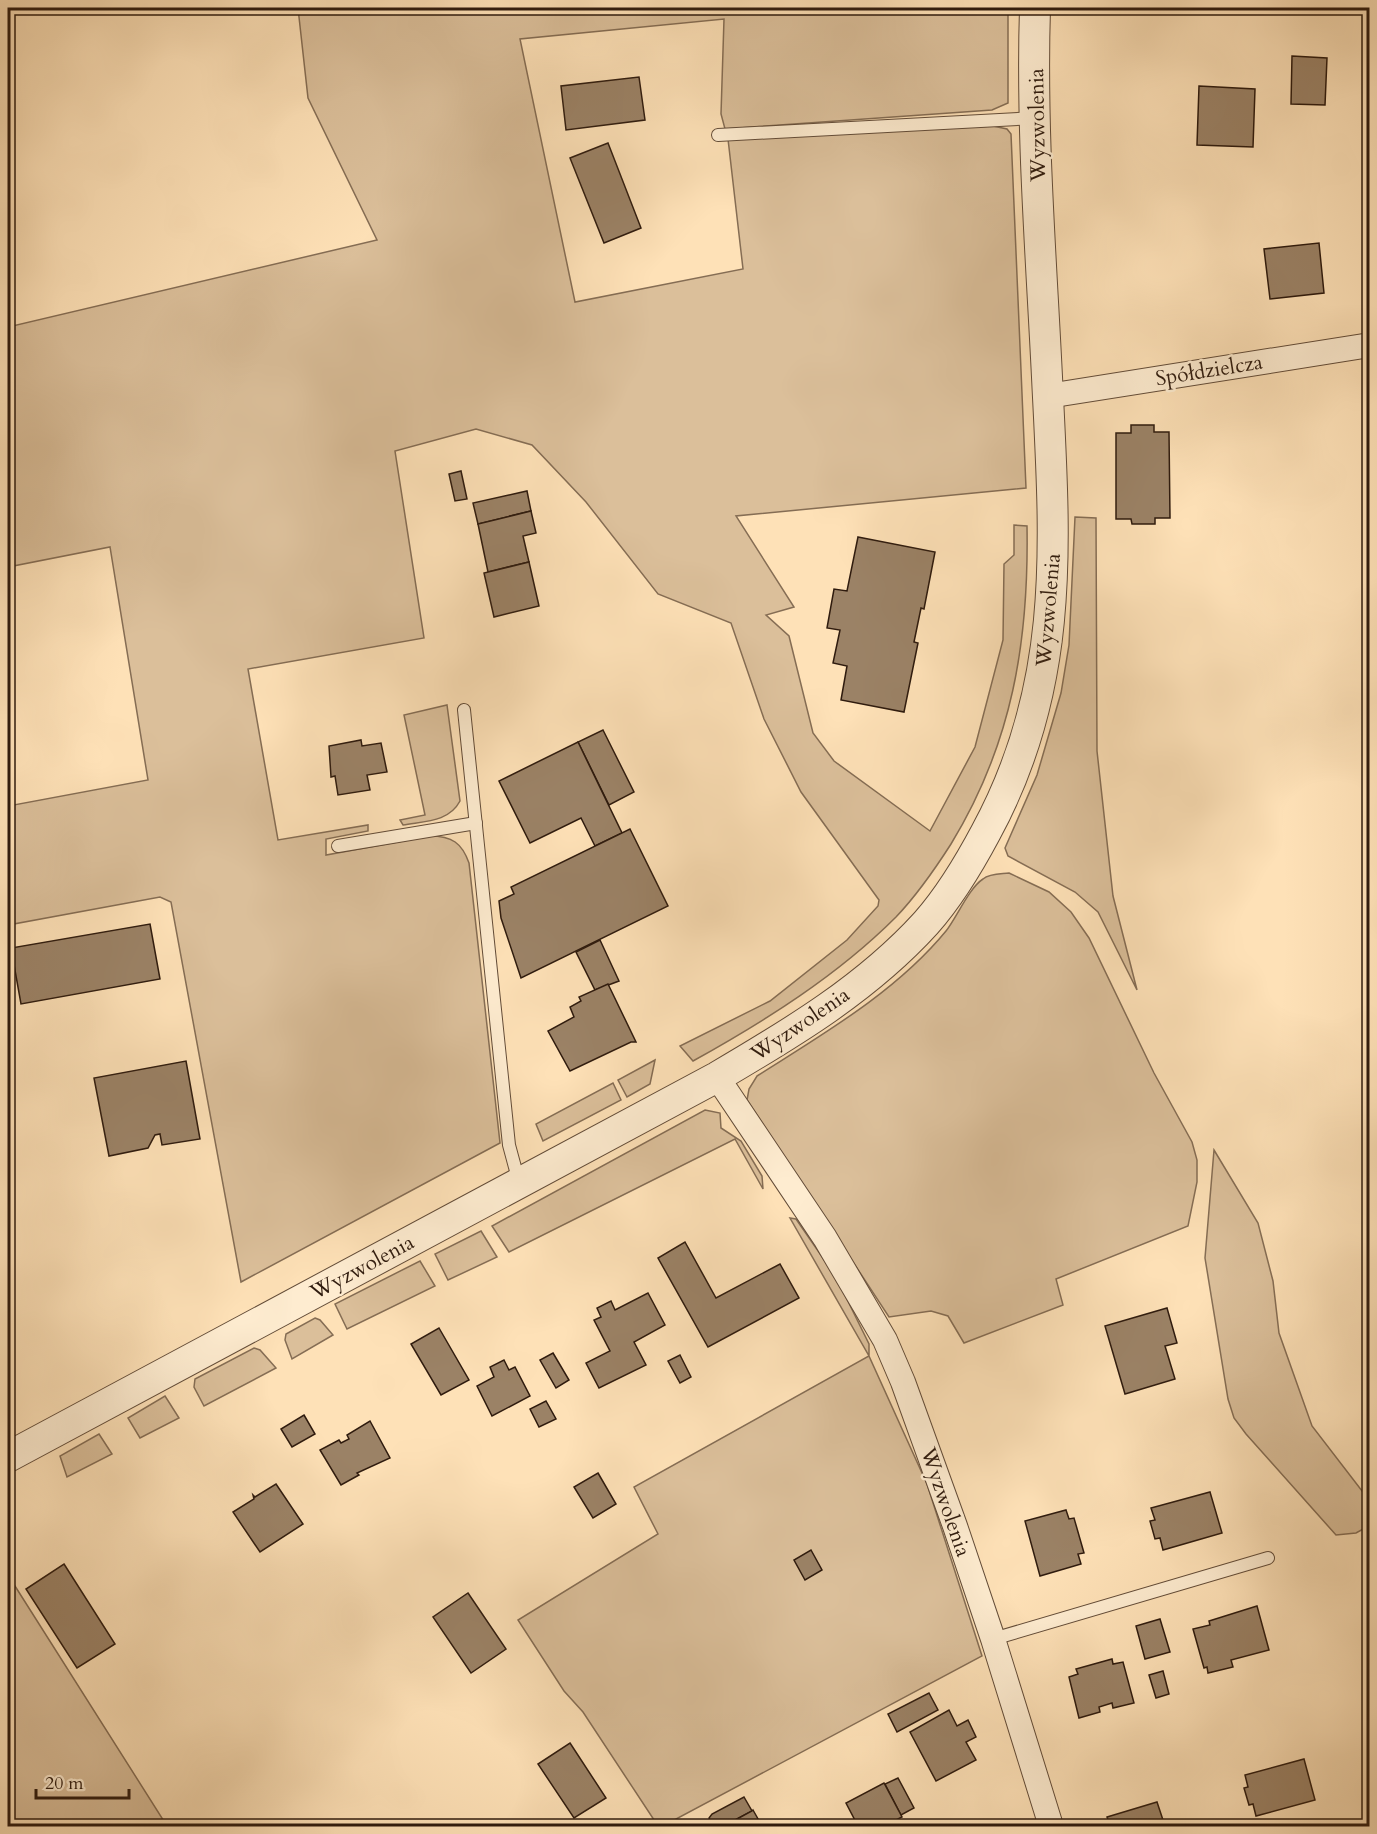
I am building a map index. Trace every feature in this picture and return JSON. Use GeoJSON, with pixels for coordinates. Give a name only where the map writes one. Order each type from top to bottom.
{"type":"FeatureCollection","features":[{"type":"Feature","properties":{"kind":"street","name":"Wyzwolenia"},"geometry":{"type":"LineString","coordinates":[[8,1457],[717,1077],[782,1039],[840,999],[907,942],[954,887],[1003,802],[1021,759],[1035,711],[1050,627],[1053,507],[1037,118],[1035,8]]}},
{"type":"Feature","properties":{"kind":"street","name":"Spółdzielcza"},"geometry":{"type":"LineString","coordinates":[[1048,396],[1370,345]]}},
{"type":"Feature","properties":{"kind":"street","name":"Wyzwolenia"},"geometry":{"type":"LineString","coordinates":[[717,1077],[825,1238],[885,1340],[931,1457],[993,1639],[1043,1823]]}},
{"type":"Feature","properties":{"kind":"lane"},"geometry":{"type":"LineString","coordinates":[[718,135],[1037,118]]}},
{"type":"Feature","properties":{"kind":"lane"},"geometry":{"type":"LineString","coordinates":[[464,710],[509,1145],[519,1183]]}},
{"type":"Feature","properties":{"kind":"lane"},"geometry":{"type":"LineString","coordinates":[[338,846],[476,823]]}},
{"type":"Feature","properties":{"kind":"lane"},"geometry":{"type":"LineString","coordinates":[[993,1639],[1269,1558]]}},
{"type":"Feature","properties":{"kind":"shaded area"},"geometry":{"type":"Polygon","coordinates":[[[298,8],[1008,8],[1008,103],[992,110],[725,129],[721,114],[724,19],[520,39],[575,302],[743,269],[728,139],[993,126],[1007,129],[1011,134],[1026,488],[736,516],[794,607],[766,615],[789,636],[813,733],[834,761],[930,831],[975,747],[1003,640],[1004,564],[1014,555],[1014,525],[1027,526],[1027,569],[1020,651],[1013,691],[1002,730],[989,768],[972,806],[939,863],[896,917],[850,959],[747,1030],[693,1061],[680,1046],[770,1001],[847,940],[878,906],[879,900],[801,792],[764,719],[731,623],[658,594],[586,502],[532,445],[476,429],[395,451],[424,638],[248,669],[278,840],[368,825],[368,831],[326,839],[326,855],[430,836],[450,839],[463,850],[469,863],[500,1143],[241,1282],[171,902],[160,897],[8,925],[8,806],[148,780],[110,547],[8,567],[8,327],[377,240],[308,98],[298,8]]]}},
{"type":"Feature","properties":{"kind":"shaded area"},"geometry":{"type":"Polygon","coordinates":[[[1075,517],[1096,518],[1097,751],[1113,896],[1137,990],[1098,912],[1075,892],[1008,856],[1005,848],[1037,775],[1061,693],[1069,645],[1075,517]]]}},
{"type":"Feature","properties":{"kind":"shaded area"},"geometry":{"type":"Polygon","coordinates":[[[447,705],[460,801],[450,813],[443,817],[403,825],[400,820],[425,815],[404,715],[447,705]]]}},
{"type":"Feature","properties":{"kind":"shaded area"},"geometry":{"type":"Polygon","coordinates":[[[1009,873],[1049,892],[1071,912],[1089,938],[1154,1073],[1192,1142],[1197,1160],[1197,1182],[1188,1226],[1056,1279],[1063,1305],[964,1343],[948,1316],[931,1311],[889,1317],[747,1100],[749,1089],[757,1076],[858,1011],[905,973],[946,931],[978,883],[989,876],[1009,873]]]}},
{"type":"Feature","properties":{"kind":"shaded area"},"geometry":{"type":"Polygon","coordinates":[[[655,1060],[650,1084],[627,1097],[618,1080],[655,1060]]]}},
{"type":"Feature","properties":{"kind":"shaded area"},"geometry":{"type":"Polygon","coordinates":[[[613,1083],[621,1100],[543,1141],[536,1124],[613,1083]]]}},
{"type":"Feature","properties":{"kind":"shaded area"},"geometry":{"type":"Polygon","coordinates":[[[705,1110],[720,1113],[721,1128],[741,1141],[762,1176],[763,1189],[735,1139],[509,1252],[492,1226],[705,1110]]]}},
{"type":"Feature","properties":{"kind":"shaded area"},"geometry":{"type":"Polygon","coordinates":[[[1214,1150],[1258,1223],[1273,1281],[1279,1333],[1312,1426],[1369,1500],[1367,1527],[1356,1533],[1336,1535],[1234,1418],[1228,1399],[1205,1258],[1214,1150]]]}},
{"type":"Feature","properties":{"kind":"shaded area"},"geometry":{"type":"Polygon","coordinates":[[[790,1218],[796,1219],[836,1277],[869,1344],[869,1356],[790,1218]]]}},
{"type":"Feature","properties":{"kind":"shaded area"},"geometry":{"type":"Polygon","coordinates":[[[481,1231],[497,1257],[448,1280],[435,1254],[481,1231]]]}},
{"type":"Feature","properties":{"kind":"shaded area"},"geometry":{"type":"Polygon","coordinates":[[[420,1261],[435,1286],[347,1329],[335,1304],[420,1261]]]}},
{"type":"Feature","properties":{"kind":"shaded area"},"geometry":{"type":"Polygon","coordinates":[[[315,1318],[320,1320],[333,1335],[292,1359],[285,1340],[286,1334],[315,1318]]]}},
{"type":"Feature","properties":{"kind":"shaded area"},"geometry":{"type":"Polygon","coordinates":[[[254,1348],[260,1350],[276,1368],[204,1406],[194,1387],[195,1379],[254,1348]]]}},
{"type":"Feature","properties":{"kind":"shaded area"},"geometry":{"type":"Polygon","coordinates":[[[869,1356],[927,1484],[982,1656],[663,1826],[658,1826],[583,1712],[564,1691],[518,1620],[658,1534],[634,1487],[869,1356]]]}},
{"type":"Feature","properties":{"kind":"shaded area"},"geometry":{"type":"Polygon","coordinates":[[[165,1396],[179,1418],[140,1438],[128,1418],[165,1396]]]}},
{"type":"Feature","properties":{"kind":"shaded area"},"geometry":{"type":"Polygon","coordinates":[[[99,1434],[112,1454],[67,1477],[60,1456],[99,1434]]]}},
{"type":"Feature","properties":{"kind":"shaded area"},"geometry":{"type":"Polygon","coordinates":[[[8,1575],[167,1826],[8,1826],[8,1820],[14,1817],[8,1806],[8,1575]]]}},
{"type":"Feature","properties":{"kind":"building"},"geometry":{"type":"Polygon","coordinates":[[[1292,56],[1327,58],[1325,105],[1291,104],[1292,56]]]}},
{"type":"Feature","properties":{"kind":"building"},"geometry":{"type":"Polygon","coordinates":[[[639,77],[645,120],[566,130],[561,86],[639,77]]]}},
{"type":"Feature","properties":{"kind":"building"},"geometry":{"type":"Polygon","coordinates":[[[1199,86],[1255,89],[1253,147],[1197,145],[1199,86]]]}},
{"type":"Feature","properties":{"kind":"building"},"geometry":{"type":"Polygon","coordinates":[[[608,143],[641,228],[604,243],[570,158],[608,143]]]}},
{"type":"Feature","properties":{"kind":"building"},"geometry":{"type":"Polygon","coordinates":[[[1319,243],[1324,293],[1270,299],[1264,249],[1319,243]]]}},
{"type":"Feature","properties":{"kind":"building"},"geometry":{"type":"Polygon","coordinates":[[[1131,425],[1154,425],[1154,432],[1169,432],[1170,518],[1155,518],[1155,524],[1132,524],[1131,519],[1116,519],[1116,433],[1131,433],[1131,425]]]}},
{"type":"Feature","properties":{"kind":"building"},"geometry":{"type":"Polygon","coordinates":[[[461,471],[467,499],[455,501],[449,474],[461,471]]]}},
{"type":"Feature","properties":{"kind":"building"},"geometry":{"type":"Polygon","coordinates":[[[527,491],[531,511],[478,524],[473,503],[527,491]]]}},
{"type":"Feature","properties":{"kind":"building"},"geometry":{"type":"Polygon","coordinates":[[[531,511],[536,533],[523,536],[529,562],[488,572],[478,524],[531,511]]]}},
{"type":"Feature","properties":{"kind":"building"},"geometry":{"type":"Polygon","coordinates":[[[858,537],[935,552],[924,609],[921,608],[914,642],[918,643],[904,712],[841,700],[847,666],[833,663],[840,630],[827,628],[834,589],[847,591],[858,537]]]}},
{"type":"Feature","properties":{"kind":"building"},"geometry":{"type":"Polygon","coordinates":[[[529,562],[539,606],[494,617],[484,573],[529,562]]]}},
{"type":"Feature","properties":{"kind":"building"},"geometry":{"type":"Polygon","coordinates":[[[603,730],[634,792],[609,805],[578,742],[603,730]]]}},
{"type":"Feature","properties":{"kind":"building"},"geometry":{"type":"Polygon","coordinates":[[[361,740],[362,746],[381,743],[387,772],[367,775],[370,790],[338,795],[335,776],[331,777],[329,746],[361,740]]]}},
{"type":"Feature","properties":{"kind":"building"},"geometry":{"type":"Polygon","coordinates":[[[578,742],[622,833],[595,846],[581,818],[530,843],[499,781],[578,742]]]}},
{"type":"Feature","properties":{"kind":"building"},"geometry":{"type":"Polygon","coordinates":[[[630,829],[668,906],[521,978],[501,918],[499,901],[514,894],[511,887],[630,829]]]}},
{"type":"Feature","properties":{"kind":"building"},"geometry":{"type":"Polygon","coordinates":[[[150,924],[160,979],[21,1004],[11,948],[150,924]]]}},
{"type":"Feature","properties":{"kind":"building"},"geometry":{"type":"Polygon","coordinates":[[[600,940],[619,981],[595,990],[576,952],[600,940]]]}},
{"type":"Feature","properties":{"kind":"building"},"geometry":{"type":"Polygon","coordinates":[[[608,984],[636,1042],[631,1042],[570,1071],[548,1031],[574,1017],[570,1007],[581,1001],[579,997],[608,984]]]}},
{"type":"Feature","properties":{"kind":"building"},"geometry":{"type":"Polygon","coordinates":[[[186,1061],[200,1139],[162,1145],[160,1134],[155,1135],[148,1148],[109,1156],[94,1078],[186,1061]]]}},
{"type":"Feature","properties":{"kind":"building"},"geometry":{"type":"Polygon","coordinates":[[[685,1242],[716,1298],[780,1264],[799,1298],[708,1347],[658,1258],[685,1242]]]}},
{"type":"Feature","properties":{"kind":"building"},"geometry":{"type":"Polygon","coordinates":[[[648,1293],[665,1325],[634,1342],[646,1365],[599,1388],[586,1363],[610,1351],[594,1320],[601,1317],[597,1308],[611,1301],[615,1310],[648,1293]]]}},
{"type":"Feature","properties":{"kind":"building"},"geometry":{"type":"Polygon","coordinates":[[[1167,1308],[1177,1343],[1165,1346],[1175,1379],[1125,1394],[1105,1326],[1167,1308]]]}},
{"type":"Feature","properties":{"kind":"building"},"geometry":{"type":"Polygon","coordinates":[[[439,1328],[469,1380],[441,1395],[411,1344],[439,1328]]]}},
{"type":"Feature","properties":{"kind":"building"},"geometry":{"type":"Polygon","coordinates":[[[553,1353],[569,1380],[556,1388],[540,1360],[553,1353]]]}},
{"type":"Feature","properties":{"kind":"building"},"geometry":{"type":"Polygon","coordinates":[[[680,1355],[691,1377],[680,1383],[668,1361],[680,1355]]]}},
{"type":"Feature","properties":{"kind":"building"},"geometry":{"type":"Polygon","coordinates":[[[504,1360],[509,1370],[515,1367],[530,1396],[492,1416],[477,1386],[494,1377],[490,1367],[504,1360]]]}},
{"type":"Feature","properties":{"kind":"building"},"geometry":{"type":"Polygon","coordinates":[[[546,1401],[556,1419],[539,1427],[530,1409],[546,1401]]]}},
{"type":"Feature","properties":{"kind":"building"},"geometry":{"type":"Polygon","coordinates":[[[304,1415],[315,1434],[292,1447],[281,1429],[304,1415]]]}},
{"type":"Feature","properties":{"kind":"building"},"geometry":{"type":"Polygon","coordinates":[[[370,1421],[390,1458],[357,1473],[359,1475],[341,1485],[320,1450],[339,1440],[341,1443],[349,1439],[347,1435],[370,1421]]]}},
{"type":"Feature","properties":{"kind":"building"},"geometry":{"type":"Polygon","coordinates":[[[598,1473],[616,1504],[593,1518],[574,1487],[598,1473]]]}},
{"type":"Feature","properties":{"kind":"building"},"geometry":{"type":"Polygon","coordinates":[[[276,1484],[303,1524],[260,1552],[233,1512],[254,1499],[253,1495],[255,1497],[276,1484]]]}},
{"type":"Feature","properties":{"kind":"building"},"geometry":{"type":"Polygon","coordinates":[[[1210,1492],[1222,1533],[1163,1550],[1160,1538],[1155,1539],[1150,1521],[1155,1520],[1151,1508],[1210,1492]]]}},
{"type":"Feature","properties":{"kind":"building"},"geometry":{"type":"Polygon","coordinates":[[[1066,1510],[1069,1519],[1074,1518],[1084,1553],[1078,1554],[1081,1564],[1040,1576],[1025,1521],[1066,1510]]]}},
{"type":"Feature","properties":{"kind":"building"},"geometry":{"type":"Polygon","coordinates":[[[811,1550],[822,1570],[805,1580],[794,1560],[811,1550]]]}},
{"type":"Feature","properties":{"kind":"building"},"geometry":{"type":"Polygon","coordinates":[[[64,1564],[115,1644],[77,1668],[26,1589],[64,1564]]]}},
{"type":"Feature","properties":{"kind":"building"},"geometry":{"type":"Polygon","coordinates":[[[468,1593],[506,1649],[471,1673],[433,1617],[468,1593]]]}},
{"type":"Feature","properties":{"kind":"building"},"geometry":{"type":"Polygon","coordinates":[[[1257,1606],[1269,1650],[1231,1660],[1233,1667],[1208,1673],[1207,1667],[1204,1668],[1193,1629],[1210,1625],[1209,1621],[1257,1606]]]}},
{"type":"Feature","properties":{"kind":"building"},"geometry":{"type":"Polygon","coordinates":[[[1160,1619],[1170,1652],[1145,1659],[1136,1626],[1160,1619]]]}},
{"type":"Feature","properties":{"kind":"building"},"geometry":{"type":"Polygon","coordinates":[[[1112,1659],[1113,1664],[1123,1662],[1134,1703],[1113,1708],[1112,1703],[1099,1707],[1100,1712],[1079,1718],[1069,1677],[1078,1674],[1076,1669],[1112,1659]]]}},
{"type":"Feature","properties":{"kind":"building"},"geometry":{"type":"Polygon","coordinates":[[[1163,1671],[1169,1694],[1156,1698],[1149,1675],[1163,1671]]]}},
{"type":"Feature","properties":{"kind":"building"},"geometry":{"type":"Polygon","coordinates":[[[929,1693],[938,1710],[897,1732],[888,1714],[929,1693]]]}},
{"type":"Feature","properties":{"kind":"building"},"geometry":{"type":"Polygon","coordinates":[[[949,1710],[957,1726],[968,1720],[976,1737],[966,1742],[976,1760],[936,1781],[910,1732],[949,1710]]]}},
{"type":"Feature","properties":{"kind":"building"},"geometry":{"type":"Polygon","coordinates":[[[570,1743],[606,1798],[574,1818],[538,1764],[570,1743]]]}},
{"type":"Feature","properties":{"kind":"building"},"geometry":{"type":"Polygon","coordinates":[[[1304,1759],[1315,1800],[1256,1816],[1253,1804],[1249,1805],[1244,1788],[1248,1787],[1245,1775],[1304,1759]]]}},
{"type":"Feature","properties":{"kind":"building"},"geometry":{"type":"Polygon","coordinates":[[[898,1778],[914,1808],[901,1815],[885,1784],[898,1778]]]}},
{"type":"Feature","properties":{"kind":"building"},"geometry":{"type":"Polygon","coordinates":[[[884,1783],[902,1817],[884,1826],[858,1826],[846,1803],[884,1783]]]}},
{"type":"Feature","properties":{"kind":"building"},"geometry":{"type":"Polygon","coordinates":[[[744,1797],[752,1811],[724,1826],[713,1826],[709,1818],[712,1814],[744,1797]]]}},
{"type":"Feature","properties":{"kind":"building"},"geometry":{"type":"Polygon","coordinates":[[[1157,1802],[1165,1826],[1110,1826],[1107,1817],[1157,1802]]]}},
{"type":"Feature","properties":{"kind":"building"},"geometry":{"type":"Polygon","coordinates":[[[752,1811],[762,1826],[724,1826],[752,1811]]]}}]}
